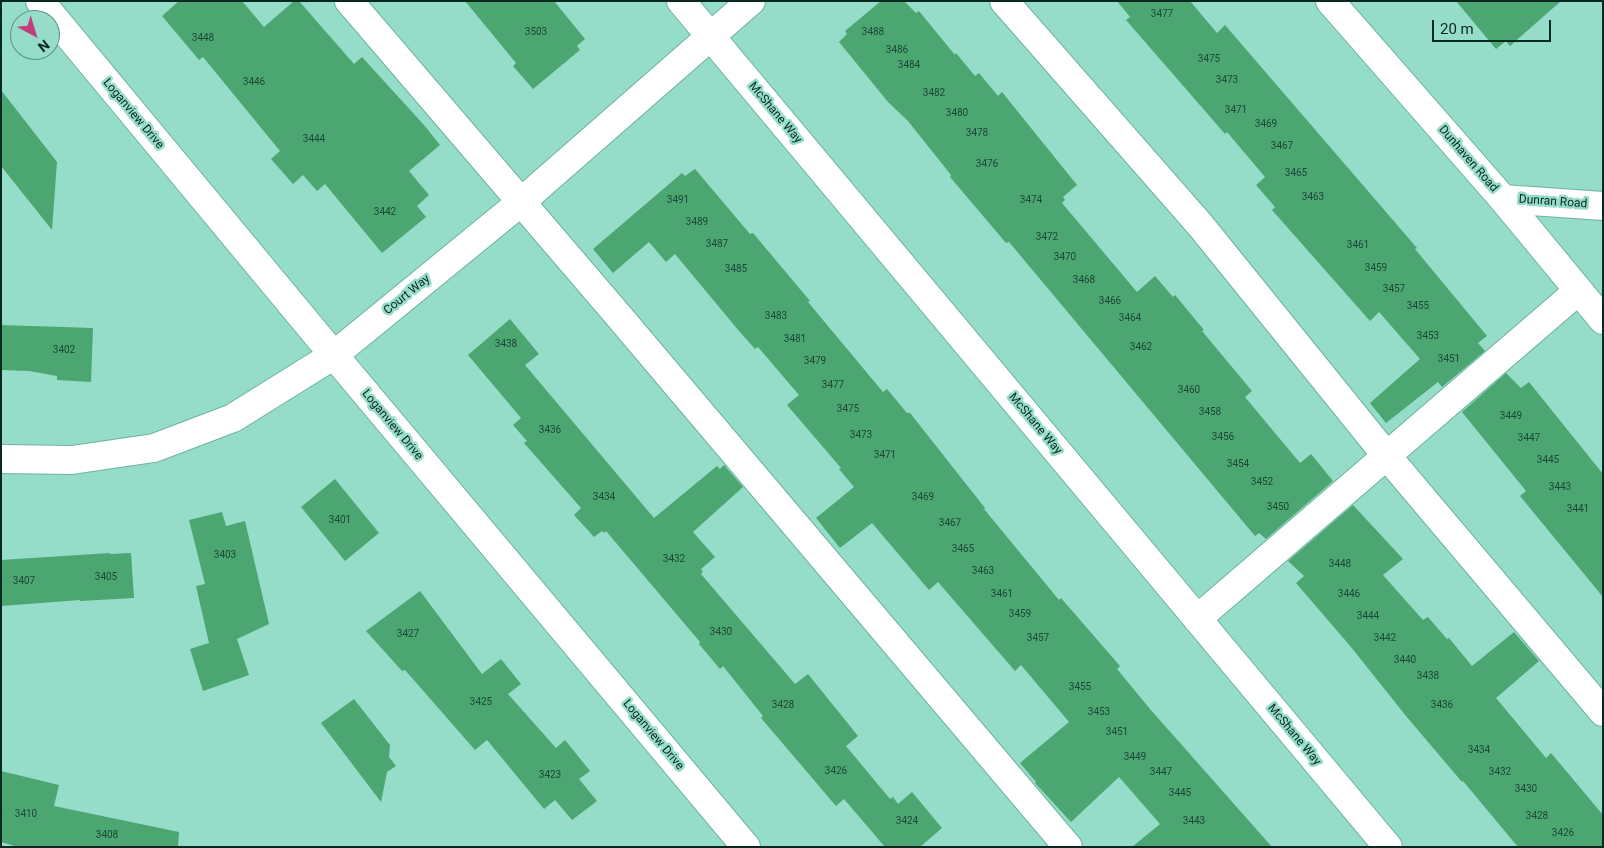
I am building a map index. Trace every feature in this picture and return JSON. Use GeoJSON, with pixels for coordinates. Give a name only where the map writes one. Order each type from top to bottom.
{"type":"FeatureCollection","features":[{"type":"Feature","properties":{"kind":"street","name":"Loganview Drive"},"geometry":{"type":"LineString","coordinates":[[40,1],[746,847]]}},
{"type":"Feature","properties":{"kind":"street"},"geometry":{"type":"LineString","coordinates":[[348,1],[624,321],[1068,847]]}},
{"type":"Feature","properties":{"kind":"street","name":"McShane Way"},"geometry":{"type":"LineString","coordinates":[[681,1],[1388,847]]}},
{"type":"Feature","properties":{"kind":"street","name":"Court Way"},"geometry":{"type":"LineString","coordinates":[[1,459],[72,460],[154,448],[233,418],[334,355],[521,202],[750,1]]}},
{"type":"Feature","properties":{"kind":"street"},"geometry":{"type":"LineString","coordinates":[[1004,1],[1201,226],[1386,455],[1603,712]]}},
{"type":"Feature","properties":{"kind":"street","name":"Dunhaven Road"},"geometry":{"type":"LineString","coordinates":[[1330,1],[1503,199],[1603,320]]}},
{"type":"Feature","properties":{"kind":"street","name":"Dunran Road"},"geometry":{"type":"LineString","coordinates":[[1503,199],[1603,206]]}},
{"type":"Feature","properties":{"kind":"street"},"geometry":{"type":"LineString","coordinates":[[1198,619],[1578,291]]}},
{"type":"Feature","properties":{"kind":"building"},"geometry":{"type":"Polygon","coordinates":[[[179,1],[242,1],[264,27],[294,1],[299,1],[354,64],[362,57],[440,145],[409,171],[429,195],[417,206],[426,217],[382,253],[325,184],[317,191],[303,175],[293,184],[271,159],[280,151],[203,57],[199,60],[162,16],[179,1]]]}},
{"type":"Feature","properties":{"kind":"building"},"geometry":{"type":"Polygon","coordinates":[[[465,1],[554,1],[585,39],[577,46],[580,50],[533,89],[513,66],[516,63],[465,1]]]}},
{"type":"Feature","properties":{"kind":"building"},"geometry":{"type":"Polygon","coordinates":[[[881,1],[904,1],[916,13],[919,11],[975,76],[979,73],[998,96],[1002,92],[1077,185],[1063,197],[1065,200],[1062,203],[1137,292],[1155,276],[1173,297],[1175,295],[1252,391],[1245,397],[1300,463],[1311,454],[1333,481],[1266,539],[1259,533],[1255,536],[1009,242],[1006,243],[950,177],[951,175],[908,121],[888,102],[839,42],[847,34],[845,31],[881,1]]]}},
{"type":"Feature","properties":{"kind":"building"},"geometry":{"type":"Polygon","coordinates":[[[1117,1],[1190,1],[1217,33],[1225,25],[1417,248],[1415,249],[1487,336],[1478,343],[1485,351],[1442,387],[1438,382],[1386,423],[1370,403],[1420,359],[1379,312],[1370,321],[1272,210],[1275,207],[1256,185],[1265,177],[1126,20],[1130,17],[1117,1]]]}},
{"type":"Feature","properties":{"kind":"building"},"geometry":{"type":"Polygon","coordinates":[[[1456,1],[1561,1],[1510,46],[1506,41],[1496,49],[1456,1]]]}},
{"type":"Feature","properties":{"kind":"building"},"geometry":{"type":"Polygon","coordinates":[[[1,90],[57,162],[52,230],[1,166],[1,90]]]}},
{"type":"Feature","properties":{"kind":"building"},"geometry":{"type":"Polygon","coordinates":[[[695,169],[750,234],[753,233],[883,392],[887,389],[907,413],[910,413],[984,509],[1059,600],[1061,598],[1120,666],[1117,669],[1150,709],[1272,847],[1132,847],[1160,824],[1119,777],[1071,822],[1035,783],[1020,763],[1069,722],[1021,665],[1015,671],[938,582],[929,590],[872,523],[840,548],[816,518],[854,487],[839,469],[841,468],[787,405],[799,395],[758,347],[755,349],[739,331],[675,254],[666,262],[649,242],[613,273],[593,249],[682,173],[685,176],[695,169]]]}},
{"type":"Feature","properties":{"kind":"building"},"geometry":{"type":"Polygon","coordinates":[[[510,319],[539,354],[525,365],[654,518],[717,466],[720,469],[724,465],[743,487],[693,532],[715,557],[701,569],[703,572],[701,574],[795,684],[808,674],[858,736],[846,746],[890,799],[893,797],[898,804],[912,792],[942,828],[920,847],[885,847],[844,799],[836,806],[761,718],[763,716],[723,666],[720,669],[699,644],[700,642],[606,531],[604,533],[602,531],[594,537],[574,515],[581,508],[524,443],[527,441],[513,425],[521,418],[468,355],[510,319]]]}},
{"type":"Feature","properties":{"kind":"building"},"geometry":{"type":"Polygon","coordinates":[[[1,325],[93,328],[91,382],[57,380],[57,376],[29,371],[1,370],[1,325]]]}},
{"type":"Feature","properties":{"kind":"building"},"geometry":{"type":"Polygon","coordinates":[[[1506,373],[1521,388],[1529,382],[1603,474],[1603,597],[1520,496],[1526,491],[1462,412],[1506,373]]]}},
{"type":"Feature","properties":{"kind":"building"},"geometry":{"type":"Polygon","coordinates":[[[335,479],[379,533],[345,561],[301,507],[335,479]]]}},
{"type":"Feature","properties":{"kind":"building"},"geometry":{"type":"Polygon","coordinates":[[[1353,505],[1403,559],[1383,575],[1423,620],[1428,617],[1447,639],[1449,638],[1472,666],[1514,632],[1539,661],[1496,698],[1546,758],[1551,753],[1603,815],[1603,847],[1518,847],[1296,583],[1304,576],[1288,561],[1353,505]]]}},
{"type":"Feature","properties":{"kind":"building"},"geometry":{"type":"Polygon","coordinates":[[[222,512],[226,526],[245,521],[269,624],[237,639],[249,675],[203,691],[190,649],[209,643],[196,586],[205,584],[189,520],[222,512]]]}},
{"type":"Feature","properties":{"kind":"building"},"geometry":{"type":"Polygon","coordinates":[[[131,553],[134,598],[1,606],[1,560],[131,553]]]}},
{"type":"Feature","properties":{"kind":"building"},"geometry":{"type":"Polygon","coordinates":[[[420,591],[482,674],[501,659],[521,684],[508,694],[556,748],[565,740],[590,771],[579,779],[597,801],[572,820],[555,800],[544,809],[487,740],[475,750],[405,670],[402,671],[366,631],[420,591]]]}},
{"type":"Feature","properties":{"kind":"building"},"geometry":{"type":"Polygon","coordinates":[[[354,699],[390,745],[389,757],[396,766],[387,772],[381,802],[321,723],[354,699]]]}},
{"type":"Feature","properties":{"kind":"building"},"geometry":{"type":"Polygon","coordinates":[[[1,771],[59,785],[54,806],[179,832],[178,847],[18,847],[1,842],[1,771]]]}}]}
